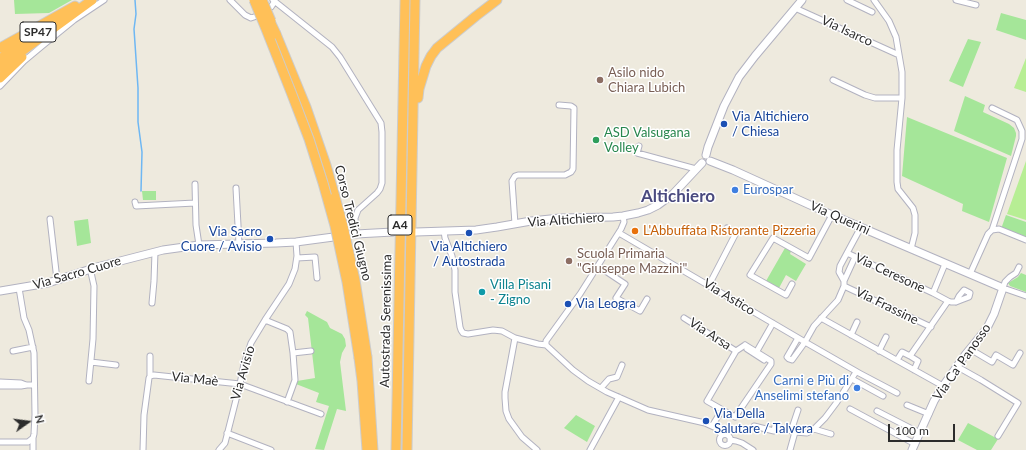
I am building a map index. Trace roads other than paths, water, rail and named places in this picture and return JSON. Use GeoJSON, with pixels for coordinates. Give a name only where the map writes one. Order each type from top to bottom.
{"type":"FeatureCollection","features":[{"type":"Feature","properties":{"kind":"highway","name":"SP47"},"geometry":{"type":"LineString","coordinates":[[0,59],[83,0]]}},
{"type":"Feature","properties":{"kind":"highway","name":"SP47"},"geometry":{"type":"LineString","coordinates":[[0,67],[92,0]]}},
{"type":"Feature","properties":{"kind":"highway"},"geometry":{"type":"LineString","coordinates":[[248,0],[260,21],[281,67]]}},
{"type":"Feature","properties":{"kind":"highway"},"geometry":{"type":"LineString","coordinates":[[254,0],[281,67]]}},
{"type":"Feature","properties":{"kind":"highway","name":"Corso Tredici Giugno"},"geometry":{"type":"LineString","coordinates":[[261,0],[310,120],[326,165],[343,226],[360,311],[367,450]]}},
{"type":"Feature","properties":{"kind":"highway","name":"Autostrada Serenissima"},"geometry":{"type":"LineString","coordinates":[[396,450],[405,0]]}},
{"type":"Feature","properties":{"kind":"highway","name":"Autostrada Serenissima"},"geometry":{"type":"LineString","coordinates":[[407,450],[415,0]]}},
{"type":"Feature","properties":{"kind":"highway"},"geometry":{"type":"LineString","coordinates":[[412,145],[416,123],[419,89],[426,66],[431,56],[444,41],[497,0]]}},
{"type":"Feature","properties":{"kind":"highway","name":"SP47"},"geometry":{"type":"LineString","coordinates":[[0,48],[75,6]]}},
{"type":"Feature","properties":{"kind":"highway","name":"SP47"},"geometry":{"type":"LineString","coordinates":[[0,78],[18,60],[61,23]]}},
{"type":"Feature","properties":{"kind":"highway","name":"Corso Tredici Giugno"},"geometry":{"type":"LineString","coordinates":[[281,67],[309,139],[335,226],[363,358],[373,450]]}},
{"type":"Feature","properties":{"kind":"street"},"geometry":{"type":"LineString","coordinates":[[0,86],[24,61],[42,46],[74,20],[104,0]]}},
{"type":"Feature","properties":{"kind":"street"},"geometry":{"type":"LineString","coordinates":[[230,0],[238,10],[251,18],[260,15],[271,8],[274,0],[332,48],[340,57],[381,123],[382,182],[377,193],[358,210],[355,218],[356,234]]}},
{"type":"Feature","properties":{"kind":"street","name":"Via Altichiero"},"geometry":{"type":"LineString","coordinates":[[418,232],[481,230],[531,221],[560,218],[623,216],[643,212],[658,205],[673,194],[687,180],[699,166],[703,156],[708,158],[708,148],[724,106],[739,77],[802,0]]}},
{"type":"Feature","properties":{"kind":"street"},"geometry":{"type":"LineString","coordinates":[[847,0],[872,12]]}},
{"type":"Feature","properties":{"kind":"street"},"geometry":{"type":"LineString","coordinates":[[874,0],[889,21],[896,37],[902,72],[902,107],[897,182],[898,189],[913,208],[915,216],[915,233],[911,249]]}},
{"type":"Feature","properties":{"kind":"street"},"geometry":{"type":"LineString","coordinates":[[956,0],[976,5]]}},
{"type":"Feature","properties":{"kind":"street","name":"Via Isarco"},"geometry":{"type":"LineString","coordinates":[[795,8],[899,55]]}},
{"type":"Feature","properties":{"kind":"street"},"geometry":{"type":"LineString","coordinates":[[833,80],[875,98],[902,98]]}},
{"type":"Feature","properties":{"kind":"street"},"geometry":{"type":"LineString","coordinates":[[515,224],[512,181],[515,176],[565,175],[573,169],[574,108],[571,106],[559,106]]}},
{"type":"Feature","properties":{"kind":"street"},"geometry":{"type":"LineString","coordinates":[[970,274],[988,234],[992,230],[1022,139],[1022,131],[1017,120],[992,108]]}},
{"type":"Feature","properties":{"kind":"street"},"geometry":{"type":"LineString","coordinates":[[639,146],[637,153],[699,166]]}},
{"type":"Feature","properties":{"kind":"street","name":"Via Querini"},"geometry":{"type":"LineString","coordinates":[[708,158],[832,215],[945,264],[1026,296]]}},
{"type":"Feature","properties":{"kind":"street"},"geometry":{"type":"LineString","coordinates":[[195,184],[196,225],[199,245]]}},
{"type":"Feature","properties":{"kind":"street"},"geometry":{"type":"LineString","coordinates":[[236,188],[239,244]]}},
{"type":"Feature","properties":{"kind":"street"},"geometry":{"type":"LineString","coordinates":[[135,202],[136,206],[195,203]]}},
{"type":"Feature","properties":{"kind":"street"},"geometry":{"type":"LineString","coordinates":[[792,284],[786,295],[750,275],[773,238],[809,258],[832,215]]}},
{"type":"Feature","properties":{"kind":"street"},"geometry":{"type":"LineString","coordinates":[[444,231],[455,270],[455,292],[461,330],[463,333],[468,334],[493,330],[502,331],[515,338],[544,345],[580,294],[619,233],[623,225],[623,216]]}},
{"type":"Feature","properties":{"kind":"street"},"geometry":{"type":"LineString","coordinates":[[50,219],[57,280]]}},
{"type":"Feature","properties":{"kind":"street"},"geometry":{"type":"LineString","coordinates":[[844,283],[839,272],[840,266],[861,227]]}},
{"type":"Feature","properties":{"kind":"street"},"geometry":{"type":"LineString","coordinates":[[709,285],[736,233],[727,228]]}},
{"type":"Feature","properties":{"kind":"street"},"geometry":{"type":"LineString","coordinates":[[992,230],[998,229],[1026,240]]}},
{"type":"Feature","properties":{"kind":"street","name":"Via Sacro Cuore"},"geometry":{"type":"LineString","coordinates":[[0,291],[43,284],[90,268],[155,252],[199,245],[296,242],[356,234],[393,232]]}},
{"type":"Feature","properties":{"kind":"street","name":"Via Astico"},"geometry":{"type":"LineString","coordinates":[[619,233],[856,372],[897,393]]}},
{"type":"Feature","properties":{"kind":"street","name":"Via Avisio"},"geometry":{"type":"LineString","coordinates":[[219,450],[225,443],[244,364],[251,343],[290,284],[297,258],[296,242]]}},
{"type":"Feature","properties":{"kind":"street"},"geometry":{"type":"LineString","coordinates":[[152,303],[155,252]]}},
{"type":"Feature","properties":{"kind":"street","name":"Via Ceresone"},"geometry":{"type":"LineString","coordinates":[[847,253],[948,301],[956,302]]}},
{"type":"Feature","properties":{"kind":"street"},"geometry":{"type":"LineString","coordinates":[[297,258],[315,257],[317,278]]}},
{"type":"Feature","properties":{"kind":"street"},"geometry":{"type":"LineString","coordinates":[[798,338],[788,354],[787,357],[789,359],[794,359],[814,326],[838,300],[855,257]]}},
{"type":"Feature","properties":{"kind":"street","name":"Via Ceresone"},"geometry":{"type":"LineString","coordinates":[[933,293],[945,264]]}},
{"type":"Feature","properties":{"kind":"street"},"geometry":{"type":"LineString","coordinates":[[598,266],[625,284],[616,298],[640,311],[647,299]]}},
{"type":"Feature","properties":{"kind":"street"},"geometry":{"type":"LineString","coordinates":[[1003,288],[1005,282],[1016,273],[1019,267]]}},
{"type":"Feature","properties":{"kind":"street"},"geometry":{"type":"LineString","coordinates":[[89,381],[92,362],[94,286],[90,268]]}},
{"type":"Feature","properties":{"kind":"street","name":"Via Frassine"},"geometry":{"type":"LineString","coordinates":[[844,283],[931,327]]}},
{"type":"Feature","properties":{"kind":"street"},"geometry":{"type":"LineString","coordinates":[[19,288],[24,318],[34,347],[35,415],[33,450]]}},
{"type":"Feature","properties":{"kind":"street","name":"Via Ca' Panosso"},"geometry":{"type":"LineString","coordinates":[[850,409],[914,447],[942,386],[989,324],[1003,288]]}},
{"type":"Feature","properties":{"kind":"street"},"geometry":{"type":"LineString","coordinates":[[910,356],[948,301]]}},
{"type":"Feature","properties":{"kind":"street","name":"Via Arsa"},"geometry":{"type":"LineString","coordinates":[[684,318],[736,351]]}},
{"type":"Feature","properties":{"kind":"street"},"geometry":{"type":"LineString","coordinates":[[821,318],[942,386]]}},
{"type":"Feature","properties":{"kind":"street"},"geometry":{"type":"LineString","coordinates":[[265,320],[289,330],[291,334],[295,380],[288,402]]}},
{"type":"Feature","properties":{"kind":"street"},"geometry":{"type":"LineString","coordinates":[[851,335],[857,322]]}},
{"type":"Feature","properties":{"kind":"street"},"geometry":{"type":"LineString","coordinates":[[757,351],[773,323]]}},
{"type":"Feature","properties":{"kind":"street"},"geometry":{"type":"LineString","coordinates":[[879,351],[886,337]]}},
{"type":"Feature","properties":{"kind":"street"},"geometry":{"type":"LineString","coordinates":[[515,338],[504,398],[506,411],[522,437],[537,450]]}},
{"type":"Feature","properties":{"kind":"street"},"geometry":{"type":"LineString","coordinates":[[546,343],[547,347],[573,370],[601,388],[648,410],[699,421],[712,426],[722,435],[727,434],[730,437],[730,440]]}},
{"type":"Feature","properties":{"kind":"street"},"geometry":{"type":"LineString","coordinates":[[745,345],[757,351],[771,361],[771,364],[736,417],[707,401],[736,351],[742,346],[745,345]]}},
{"type":"Feature","properties":{"kind":"street"},"geometry":{"type":"LineString","coordinates":[[742,346],[771,364]]}},
{"type":"Feature","properties":{"kind":"street"},"geometry":{"type":"LineString","coordinates":[[13,351],[34,347]]}},
{"type":"Feature","properties":{"kind":"street"},"geometry":{"type":"LineString","coordinates":[[970,349],[992,362],[996,355],[1013,364],[1020,353]]}},
{"type":"Feature","properties":{"kind":"street"},"geometry":{"type":"LineString","coordinates":[[293,353],[311,351]]}},
{"type":"Feature","properties":{"kind":"street"},"geometry":{"type":"LineString","coordinates":[[897,360],[902,352],[910,356],[918,361],[914,370]]}},
{"type":"Feature","properties":{"kind":"street"},"geometry":{"type":"LineString","coordinates":[[143,450],[144,414],[150,376],[150,356]]}},
{"type":"Feature","properties":{"kind":"street"},"geometry":{"type":"LineString","coordinates":[[92,362],[116,366]]}},
{"type":"Feature","properties":{"kind":"street"},"geometry":{"type":"LineString","coordinates":[[601,388],[609,379],[616,377],[622,365]]}},
{"type":"Feature","properties":{"kind":"street"},"geometry":{"type":"LineString","coordinates":[[956,366],[1018,403],[998,436]]}},
{"type":"Feature","properties":{"kind":"street"},"geometry":{"type":"LineString","coordinates":[[754,426],[774,431],[775,426],[793,432],[807,433],[814,429],[825,418],[856,372]]}},
{"type":"Feature","properties":{"kind":"street","name":"Via Maè"},"geometry":{"type":"LineString","coordinates":[[150,376],[154,375],[240,384],[321,414]]}},
{"type":"Feature","properties":{"kind":"street"},"geometry":{"type":"LineString","coordinates":[[852,379],[883,396]]}},
{"type":"Feature","properties":{"kind":"street"},"geometry":{"type":"LineString","coordinates":[[0,382],[21,383],[27,385]]}},
{"type":"Feature","properties":{"kind":"street"},"geometry":{"type":"LineString","coordinates":[[0,386],[34,385]]}},
{"type":"Feature","properties":{"kind":"street"},"geometry":{"type":"LineString","coordinates":[[590,450],[619,397]]}},
{"type":"Feature","properties":{"kind":"street","name":"Via Ca' Panosso"},"geometry":{"type":"LineString","coordinates":[[907,404],[929,414]]}},
{"type":"Feature","properties":{"kind":"street"},"geometry":{"type":"LineString","coordinates":[[712,426],[722,410]]}},
{"type":"Feature","properties":{"kind":"street"},"geometry":{"type":"LineString","coordinates":[[790,450],[798,410]]}},
{"type":"Feature","properties":{"kind":"street"},"geometry":{"type":"LineString","coordinates":[[877,411],[920,433]]}},
{"type":"Feature","properties":{"kind":"street"},"geometry":{"type":"LineString","coordinates":[[814,429],[832,434]]}},
{"type":"Feature","properties":{"kind":"street"},"geometry":{"type":"LineString","coordinates":[[227,433],[271,450]]}},
{"type":"Feature","properties":{"kind":"street"},"geometry":{"type":"LineString","coordinates":[[722,435],[720,436],[720,442],[723,445]]}},
{"type":"Feature","properties":{"kind":"street"},"geometry":{"type":"LineString","coordinates":[[0,442],[28,442],[33,438]]}},
{"type":"Feature","properties":{"kind":"street"},"geometry":{"type":"LineString","coordinates":[[719,450],[723,445],[728,444],[730,440]]}},
{"type":"Feature","properties":{"kind":"street"},"geometry":{"type":"LineString","coordinates":[[730,440],[742,443],[753,450]]}},
{"type":"Feature","properties":{"kind":"street"},"geometry":{"type":"LineString","coordinates":[[251,450],[253,444]]}},
{"type":"Feature","properties":{"kind":"waterway"},"geometry":{"type":"LineString","coordinates":[[135,0],[136,14],[134,29],[138,88],[138,122],[142,152],[141,191]]}},
{"type":"Feature","properties":{"kind":"place","name":"Asilo nido Chiara Lubich"},"geometry":{"type":"Point","coordinates":[600,80]}},
{"type":"Feature","properties":{"kind":"place","name":"Via Altichiero / Chiesa"},"geometry":{"type":"Point","coordinates":[724,124]}},
{"type":"Feature","properties":{"kind":"place","name":"ASD Valsugana Volley"},"geometry":{"type":"Point","coordinates":[596,140]}},
{"type":"Feature","properties":{"kind":"place","name":"Eurospar"},"geometry":{"type":"Point","coordinates":[735,190]}},
{"type":"Feature","properties":{"kind":"place","name":"L'Abbuffata Ristorante Pizzeria"},"geometry":{"type":"Point","coordinates":[635,231]}},
{"type":"Feature","properties":{"kind":"place","name":"Via Altichiero / Autostrada"},"geometry":{"type":"Point","coordinates":[469,233]}},
{"type":"Feature","properties":{"kind":"place","name":"Via Sacro Cuore / Avisio"},"geometry":{"type":"Point","coordinates":[270,239]}},
{"type":"Feature","properties":{"kind":"place","name":"Scuola Primaria \"Giuseppe Mazzini\""},"geometry":{"type":"Point","coordinates":[569,261]}},
{"type":"Feature","properties":{"kind":"place","name":"Villa Pisani - Zigno"},"geometry":{"type":"Point","coordinates":[482,292]}},
{"type":"Feature","properties":{"kind":"place","name":"Via Leogra"},"geometry":{"type":"Point","coordinates":[568,304]}},
{"type":"Feature","properties":{"kind":"place","name":"Carni e Più di Anselimi stefano"},"geometry":{"type":"Point","coordinates":[857,388]}},
{"type":"Feature","properties":{"kind":"place","name":"Via Della Salutare / Talvera"},"geometry":{"type":"Point","coordinates":[706,421]}},
{"type":"Feature","properties":{"kind":"district","name":"Altichiero"},"geometry":{"type":"Point","coordinates":[678,197]}}]}
